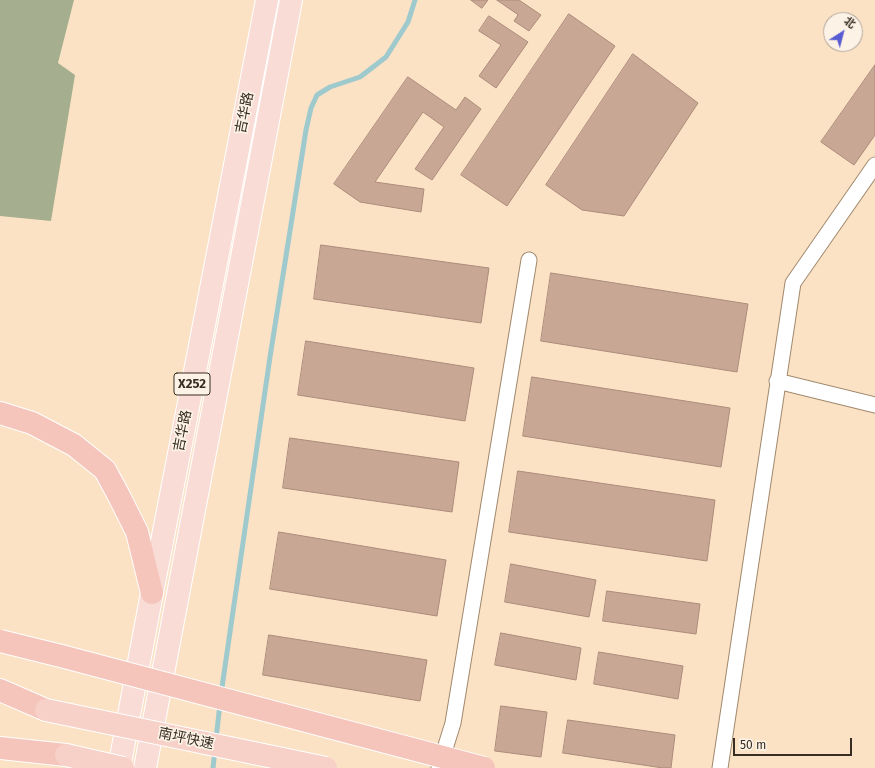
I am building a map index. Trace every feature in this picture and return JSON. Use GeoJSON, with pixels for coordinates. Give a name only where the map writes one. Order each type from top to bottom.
{"type":"FeatureCollection","features":[{"type":"Feature","properties":{"kind":"highway"},"geometry":{"type":"LineString","coordinates":[[0,413],[32,423],[74,445],[105,470],[137,532],[152,593]]}},
{"type":"Feature","properties":{"kind":"highway"},"geometry":{"type":"LineString","coordinates":[[0,641],[484,768]]}},
{"type":"Feature","properties":{"kind":"highway","name":"南坪快速"},"geometry":{"type":"LineString","coordinates":[[0,690],[46,710],[326,768]]}},
{"type":"Feature","properties":{"kind":"highway"},"geometry":{"type":"LineString","coordinates":[[0,748],[66,755],[123,768]]}},
{"type":"Feature","properties":{"kind":"main road","name":"吉华路"},"geometry":{"type":"LineString","coordinates":[[119,768],[267,0]]}},
{"type":"Feature","properties":{"kind":"main road","name":"吉华路"},"geometry":{"type":"LineString","coordinates":[[146,768],[291,0]]}},
{"type":"Feature","properties":{"kind":"street"},"geometry":{"type":"LineString","coordinates":[[720,768],[793,283],[875,165]]}},
{"type":"Feature","properties":{"kind":"street"},"geometry":{"type":"LineString","coordinates":[[439,768],[453,723],[529,260]]}},
{"type":"Feature","properties":{"kind":"street"},"geometry":{"type":"LineString","coordinates":[[778,380],[875,405]]}},
{"type":"Feature","properties":{"kind":"green space"},"geometry":{"type":"Polygon","coordinates":[[[0,0],[74,0],[58,63],[75,75],[51,221],[0,216],[0,0]]]}},
{"type":"Feature","properties":{"kind":"building"},"geometry":{"type":"Polygon","coordinates":[[[471,0],[488,0],[482,8],[471,0]]]}},
{"type":"Feature","properties":{"kind":"building"},"geometry":{"type":"Polygon","coordinates":[[[497,0],[519,0],[541,15],[529,31],[514,21],[518,15],[497,0]]]}},
{"type":"Feature","properties":{"kind":"building"},"geometry":{"type":"Polygon","coordinates":[[[569,14],[615,46],[507,206],[461,175],[569,14]]]}},
{"type":"Feature","properties":{"kind":"building"},"geometry":{"type":"Polygon","coordinates":[[[489,16],[528,42],[496,88],[479,76],[501,45],[479,31],[489,16]]]}},
{"type":"Feature","properties":{"kind":"building"},"geometry":{"type":"Polygon","coordinates":[[[633,54],[698,103],[624,216],[582,210],[546,185],[633,54]]]}},
{"type":"Feature","properties":{"kind":"building"},"geometry":{"type":"Polygon","coordinates":[[[875,65],[875,135],[854,165],[821,142],[875,65]]]}},
{"type":"Feature","properties":{"kind":"building"},"geometry":{"type":"Polygon","coordinates":[[[408,77],[456,110],[465,97],[481,109],[432,180],[415,169],[444,127],[423,112],[375,182],[424,189],[421,212],[360,202],[334,184],[408,77]]]}},
{"type":"Feature","properties":{"kind":"building"},"geometry":{"type":"Polygon","coordinates":[[[321,245],[489,268],[481,323],[314,299],[321,245]]]}},
{"type":"Feature","properties":{"kind":"building"},"geometry":{"type":"Polygon","coordinates":[[[551,273],[748,304],[737,372],[541,341],[551,273]]]}},
{"type":"Feature","properties":{"kind":"building"},"geometry":{"type":"Polygon","coordinates":[[[306,341],[474,368],[465,421],[298,395],[306,341]]]}},
{"type":"Feature","properties":{"kind":"building"},"geometry":{"type":"Polygon","coordinates":[[[532,377],[730,408],[721,467],[523,436],[532,377]]]}},
{"type":"Feature","properties":{"kind":"building"},"geometry":{"type":"Polygon","coordinates":[[[290,438],[459,462],[452,512],[283,488],[290,438]]]}},
{"type":"Feature","properties":{"kind":"building"},"geometry":{"type":"Polygon","coordinates":[[[518,471],[715,500],[707,561],[509,532],[518,471]]]}},
{"type":"Feature","properties":{"kind":"building"},"geometry":{"type":"Polygon","coordinates":[[[279,532],[446,560],[437,616],[270,589],[279,532]]]}},
{"type":"Feature","properties":{"kind":"building"},"geometry":{"type":"Polygon","coordinates":[[[511,564],[596,580],[589,617],[505,602],[511,564]]]}},
{"type":"Feature","properties":{"kind":"building"},"geometry":{"type":"Polygon","coordinates":[[[607,591],[700,604],[696,634],[603,621],[607,591]]]}},
{"type":"Feature","properties":{"kind":"building"},"geometry":{"type":"Polygon","coordinates":[[[501,633],[581,648],[576,680],[495,665],[501,633]]]}},
{"type":"Feature","properties":{"kind":"building"},"geometry":{"type":"Polygon","coordinates":[[[269,635],[427,660],[420,701],[263,675],[269,635]]]}},
{"type":"Feature","properties":{"kind":"building"},"geometry":{"type":"Polygon","coordinates":[[[599,652],[683,666],[678,699],[594,684],[599,652]]]}},
{"type":"Feature","properties":{"kind":"building"},"geometry":{"type":"Polygon","coordinates":[[[501,706],[547,712],[541,757],[495,751],[501,706]]]}},
{"type":"Feature","properties":{"kind":"building"},"geometry":{"type":"Polygon","coordinates":[[[568,720],[675,735],[671,768],[563,753],[568,720]]]}},
{"type":"Feature","properties":{"kind":"waterway"},"geometry":{"type":"LineString","coordinates":[[221,694],[270,357],[306,130],[311,108],[317,95],[330,87],[360,77],[386,57],[408,22],[415,0]]}},
{"type":"Feature","properties":{"kind":"waterway"},"geometry":{"type":"LineString","coordinates":[[216,739],[220,704]]}},
{"type":"Feature","properties":{"kind":"waterway"},"geometry":{"type":"LineString","coordinates":[[213,768],[215,749]]}}]}
